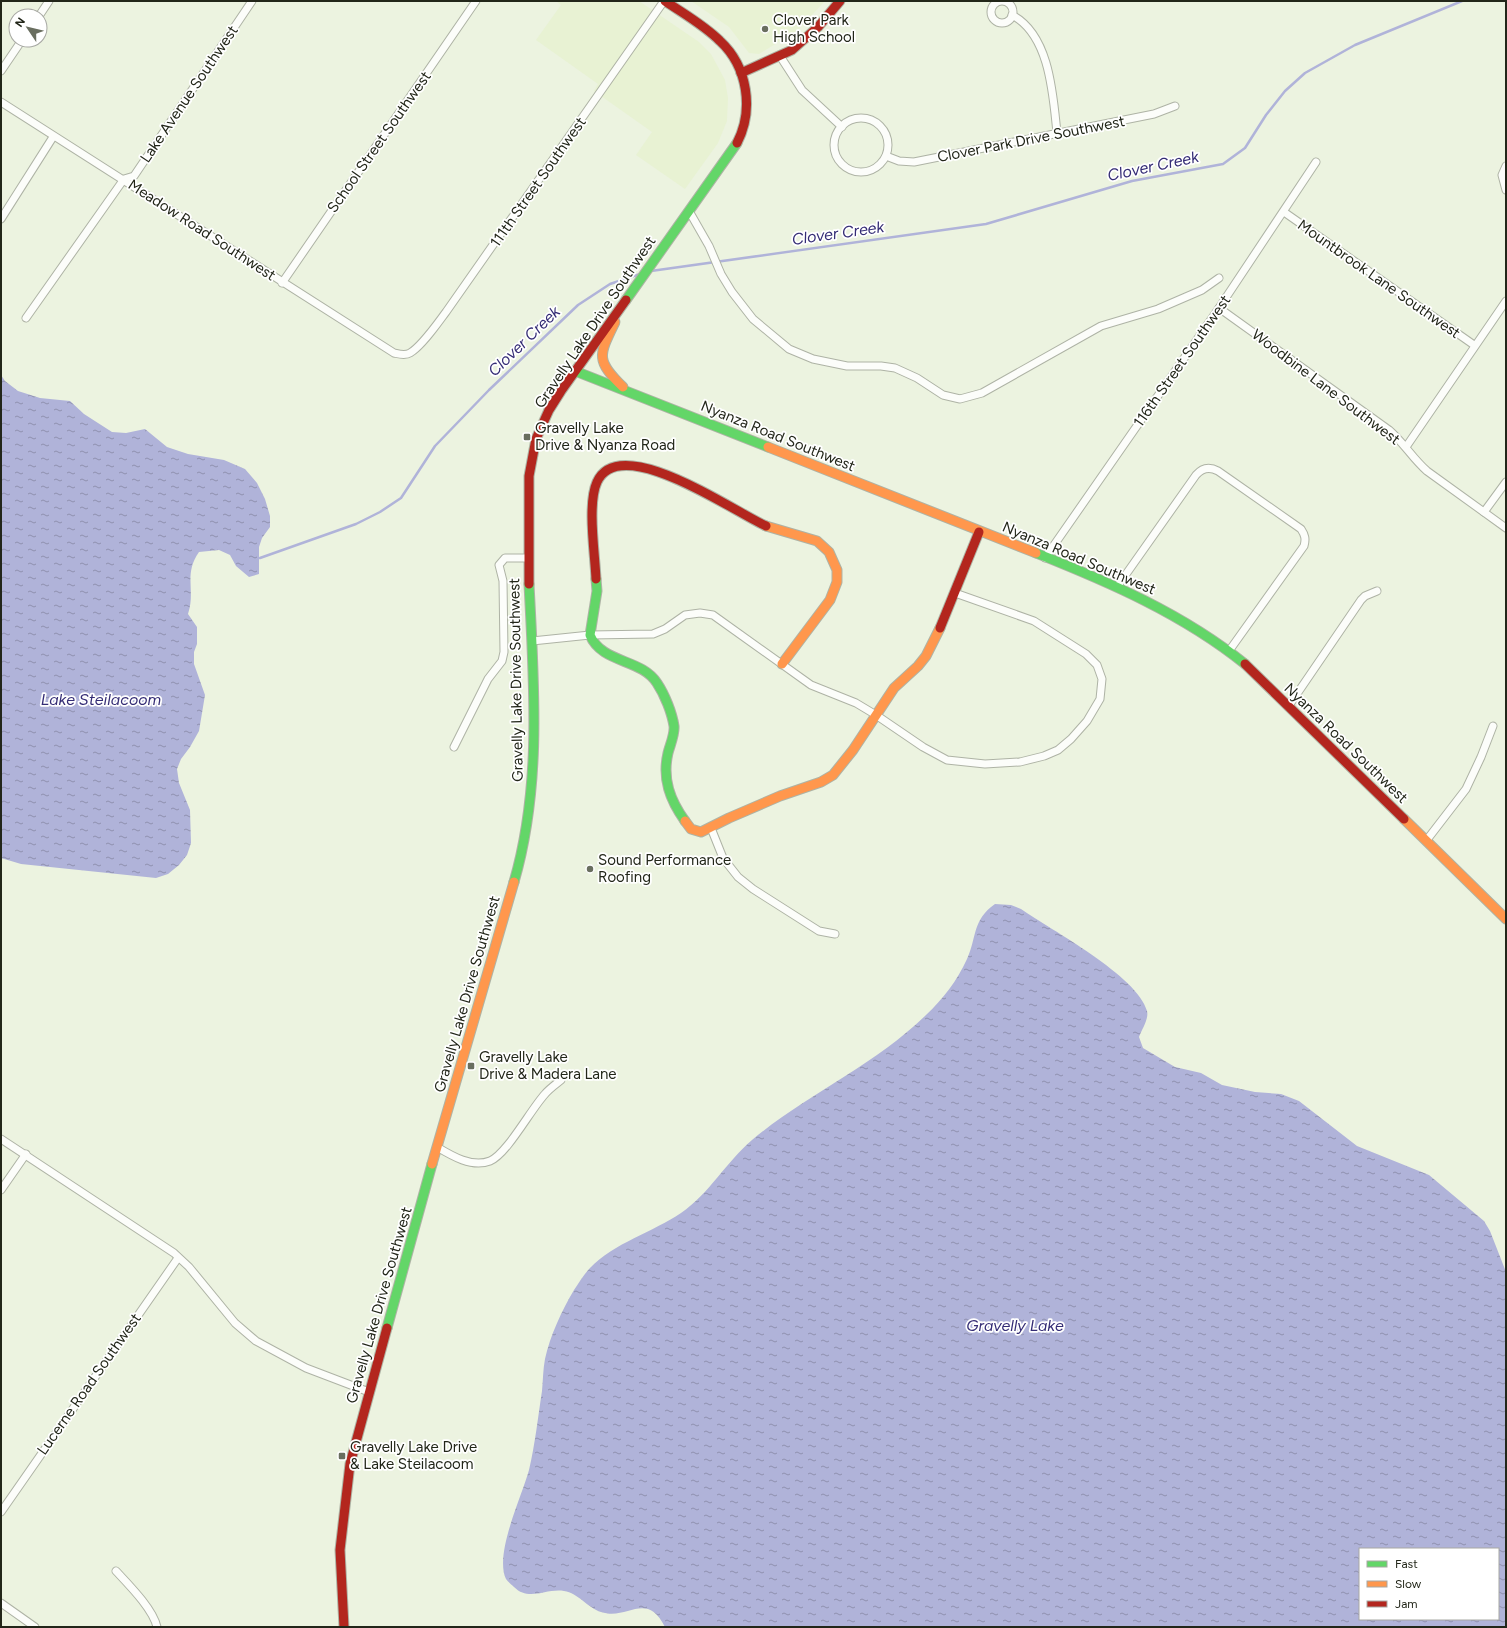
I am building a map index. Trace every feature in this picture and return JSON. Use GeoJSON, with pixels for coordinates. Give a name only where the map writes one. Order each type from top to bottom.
{"type":"FeatureCollection","features":[{"type":"Feature","properties":{"kind":"street","name":"Lake Avenue Southwest"},"geometry":{"type":"LineString","coordinates":[[26,318],[124,179],[134,176],[252,1]]}},
{"type":"Feature","properties":{"kind":"street","name":"School Street Southwest"},"geometry":{"type":"LineString","coordinates":[[282,283],[476,1]]}},
{"type":"Feature","properties":{"kind":"street","name":"Gravelly Lake Drive Southwest"},"geometry":{"type":"LineString","coordinates":[[344,1627],[340,1567],[343,1510],[350,1464],[437,1147],[520,862],[529,812],[533,771],[532,641],[528,558],[528,506],[531,458],[536,439],[550,410],[575,371],[689,212],[742,133],[746,123],[747,101],[741,73],[736,61],[722,42],[664,1]]}},
{"type":"Feature","properties":{"kind":"street","name":"111th Street Southwest"},"geometry":{"type":"LineString","coordinates":[[405,354],[410,353],[419,345],[446,312],[664,1]]}},
{"type":"Feature","properties":{"kind":"street"},"geometry":{"type":"LineString","coordinates":[[741,73],[780,56],[801,43],[824,22],[840,1]]}},
{"type":"Feature","properties":{"kind":"street"},"geometry":{"type":"LineString","coordinates":[[1012,15],[1028,28],[1039,43],[1053,98],[1057,133]]}},
{"type":"Feature","properties":{"kind":"street"},"geometry":{"type":"LineString","coordinates":[[1,71],[17,48]]}},
{"type":"Feature","properties":{"kind":"street"},"geometry":{"type":"LineString","coordinates":[[780,56],[802,90],[842,127]]}},
{"type":"Feature","properties":{"kind":"street","name":"Meadow Road Southwest"},"geometry":{"type":"LineString","coordinates":[[1,102],[53,137],[124,179],[282,283],[394,353],[405,354]]}},
{"type":"Feature","properties":{"kind":"street","name":"Clover Park Drive Southwest"},"geometry":{"type":"LineString","coordinates":[[886,156],[895,160],[914,162],[1154,114],[1175,106]]}},
{"type":"Feature","properties":{"kind":"street"},"geometry":{"type":"LineString","coordinates":[[857,118],[866,118],[882,127],[886,134],[888,143],[886,156],[878,167],[870,171],[852,171],[839,160],[834,143],[837,134],[849,121],[857,118]]}},
{"type":"Feature","properties":{"kind":"street"},"geometry":{"type":"LineString","coordinates":[[1,219],[53,137]]}},
{"type":"Feature","properties":{"kind":"street","name":"116th Street Southwest"},"geometry":{"type":"LineString","coordinates":[[1045,558],[1219,308],[1316,162]]}},
{"type":"Feature","properties":{"kind":"street"},"geometry":{"type":"LineString","coordinates":[[1506,166],[1502,176],[1506,190]]}},
{"type":"Feature","properties":{"kind":"street"},"geometry":{"type":"LineString","coordinates":[[689,212],[714,257],[720,274],[732,292],[753,318],[778,340],[796,352],[847,366],[888,366],[895,368],[917,378],[943,395],[960,399],[982,393],[1101,326],[1158,309],[1202,290],[1219,278]]}},
{"type":"Feature","properties":{"kind":"street","name":"Mountbrook Lane Southwest"},"geometry":{"type":"LineString","coordinates":[[1284,212],[1474,345]]}},
{"type":"Feature","properties":{"kind":"street"},"geometry":{"type":"LineString","coordinates":[[626,298],[603,345],[601,358],[610,375],[628,391]]}},
{"type":"Feature","properties":{"kind":"street"},"geometry":{"type":"LineString","coordinates":[[1406,447],[1474,345],[1506,301]]}},
{"type":"Feature","properties":{"kind":"street","name":"Woodbine Lane Southwest"},"geometry":{"type":"LineString","coordinates":[[1219,308],[1389,430],[1401,440],[1418,463],[1427,471],[1506,528]]}},
{"type":"Feature","properties":{"kind":"street","name":"Nyanza Road Southwest"},"geometry":{"type":"LineString","coordinates":[[575,371],[1117,587],[1179,618],[1229,651],[1244,663],[1506,919]]}},
{"type":"Feature","properties":{"kind":"street"},"geometry":{"type":"LineString","coordinates":[[782,664],[830,600],[837,582],[837,570],[829,552],[812,538],[765,526],[753,521],[691,485],[658,471],[632,466],[617,467],[602,474],[597,481],[592,498],[597,591],[590,635],[593,642],[600,650],[613,658],[645,670],[657,683],[667,704],[674,727],[666,763],[666,778],[671,799],[685,823],[691,829],[702,832],[729,818],[780,796],[821,782],[833,775],[853,750],[894,688],[918,666],[926,656],[936,638],[980,532]]}},
{"type":"Feature","properties":{"kind":"street"},"geometry":{"type":"LineString","coordinates":[[1117,587],[1196,474],[1203,469],[1213,468],[1301,529],[1305,535],[1304,546],[1229,651]]}},
{"type":"Feature","properties":{"kind":"street"},"geometry":{"type":"LineString","coordinates":[[1484,512],[1506,482]]}},
{"type":"Feature","properties":{"kind":"street"},"geometry":{"type":"LineString","coordinates":[[454,747],[488,679],[502,661],[504,652],[503,581],[499,565],[505,558],[528,558]]}},
{"type":"Feature","properties":{"kind":"street"},"geometry":{"type":"LineString","coordinates":[[1288,707],[1361,600],[1365,596],[1377,591]]}},
{"type":"Feature","properties":{"kind":"street"},"geometry":{"type":"LineString","coordinates":[[532,641],[590,635],[652,634],[665,629],[685,615],[700,613],[713,615],[817,689],[856,703],[923,747],[947,760],[985,764],[1020,762],[1053,753],[1071,739],[1094,710],[1102,693],[1100,670],[1086,654],[1042,625],[955,593]]}},
{"type":"Feature","properties":{"kind":"street"},"geometry":{"type":"LineString","coordinates":[[1426,841],[1466,789],[1493,726]]}},
{"type":"Feature","properties":{"kind":"street"},"geometry":{"type":"LineString","coordinates":[[711,828],[723,858],[738,877],[819,931],[835,934]]}},
{"type":"Feature","properties":{"kind":"street"},"geometry":{"type":"LineString","coordinates":[[437,1147],[451,1155],[467,1161],[490,1161],[502,1150],[545,1094],[561,1080]]}},
{"type":"Feature","properties":{"kind":"street"},"geometry":{"type":"LineString","coordinates":[[1,1139],[152,1238],[178,1258],[189,1267],[235,1322],[256,1341],[306,1368],[369,1392]]}},
{"type":"Feature","properties":{"kind":"street"},"geometry":{"type":"LineString","coordinates":[[1,1190],[26,1154]]}},
{"type":"Feature","properties":{"kind":"street","name":"Lucerne Road Southwest"},"geometry":{"type":"LineString","coordinates":[[1,1512],[178,1258]]}},
{"type":"Feature","properties":{"kind":"street"},"geometry":{"type":"LineString","coordinates":[[116,1571],[142,1602],[157,1627]]}},
{"type":"Feature","properties":{"kind":"street"},"geometry":{"type":"LineString","coordinates":[[1,1603],[35,1627]]}},
{"type":"Feature","properties":{"kind":"shaded area"},"geometry":{"type":"Polygon","coordinates":[[[556,1],[639,1],[699,42],[711,54],[725,80],[728,98],[727,121],[718,143],[685,189],[636,155],[652,132],[594,91],[598,84],[536,40],[561,5],[556,1]]]}},
{"type":"Feature","properties":{"kind":"shaded area","name":"Clover Park High School"},"geometry":{"type":"Polygon","coordinates":[[[691,1],[825,1],[798,30],[759,54],[749,53],[729,27],[691,1]]]}},
{"type":"Feature","properties":{"kind":"water","name":"Lake Steilacoom"},"geometry":{"type":"Polygon","coordinates":[[[1,375],[5,381],[18,391],[40,398],[70,401],[84,414],[112,432],[126,433],[145,429],[167,447],[188,454],[224,460],[245,469],[257,483],[265,499],[270,516],[270,527],[262,538],[259,547],[259,574],[249,577],[236,566],[230,555],[219,550],[199,552],[194,560],[191,575],[191,597],[188,614],[197,627],[197,644],[194,652],[194,664],[205,695],[199,731],[181,759],[177,769],[179,783],[190,810],[191,843],[187,855],[179,865],[168,874],[156,878],[21,864],[1,858],[1,375]]]}},
{"type":"Feature","properties":{"kind":"water","name":"Gravelly Lake"},"geometry":{"type":"Polygon","coordinates":[[[995,904],[1011,905],[1021,909],[1072,941],[1111,969],[1128,983],[1140,997],[1147,1011],[1146,1021],[1139,1037],[1143,1048],[1175,1067],[1201,1073],[1222,1085],[1255,1092],[1281,1094],[1299,1101],[1357,1146],[1429,1175],[1484,1221],[1490,1231],[1506,1272],[1506,1627],[665,1627],[658,1616],[651,1610],[644,1608],[611,1614],[601,1612],[569,1592],[551,1591],[538,1594],[526,1594],[514,1587],[506,1579],[503,1568],[506,1540],[529,1470],[535,1441],[542,1391],[544,1363],[547,1350],[553,1332],[565,1306],[584,1276],[590,1268],[610,1252],[681,1213],[701,1196],[752,1140],[773,1123],[885,1049],[926,1015],[944,996],[959,975],[967,959],[976,929],[982,916],[995,904]]]}},
{"type":"Feature","properties":{"kind":"waterway","name":"Clover Creek"},"geometry":{"type":"LineString","coordinates":[[651,271],[986,224],[1132,181],[1223,164],[1245,148],[1266,115],[1285,91],[1305,73],[1355,45],[1462,1]]}},
{"type":"Feature","properties":{"kind":"waterway","name":"Clover Creek"},"geometry":{"type":"LineString","coordinates":[[260,558],[356,524],[380,512],[401,498],[435,446],[489,390],[578,305],[610,284],[640,274]]}},
{"type":"Feature","properties":{"kind":"traffic: fast"},"geometry":{"type":"LineString","coordinates":[[626,300],[737,143]]}},
{"type":"Feature","properties":{"kind":"traffic: fast"},"geometry":{"type":"LineString","coordinates":[[575,371],[768,447]]}},
{"type":"Feature","properties":{"kind":"traffic: fast"},"geometry":{"type":"LineString","coordinates":[[1036,553],[1145,601],[1196,630],[1245,664]]}},
{"type":"Feature","properties":{"kind":"traffic: fast"},"geometry":{"type":"LineString","coordinates":[[596,579],[597,591],[590,635],[603,651],[632,664],[650,675],[663,693],[670,710],[674,726],[666,763],[667,780],[671,797],[685,821]]}},
{"type":"Feature","properties":{"kind":"traffic: fast"},"geometry":{"type":"LineString","coordinates":[[514,882],[523,846],[529,809],[534,734],[533,659],[529,584]]}},
{"type":"Feature","properties":{"kind":"traffic: fast"},"geometry":{"type":"LineString","coordinates":[[387,1328],[432,1164]]}},
{"type":"Feature","properties":{"kind":"traffic: slow"},"geometry":{"type":"LineString","coordinates":[[615,322],[603,350],[602,357],[608,370],[623,387]]}},
{"type":"Feature","properties":{"kind":"traffic: slow"},"geometry":{"type":"LineString","coordinates":[[768,447],[1036,553]]}},
{"type":"Feature","properties":{"kind":"traffic: slow"},"geometry":{"type":"LineString","coordinates":[[766,526],[817,541],[829,552],[837,570],[837,582],[830,600],[782,664]]}},
{"type":"Feature","properties":{"kind":"traffic: slow"},"geometry":{"type":"LineString","coordinates":[[685,821],[691,829],[701,832],[729,818],[780,796],[821,782],[833,775],[853,750],[894,688],[918,666],[926,656],[940,628]]}},
{"type":"Feature","properties":{"kind":"traffic: slow"},"geometry":{"type":"LineString","coordinates":[[1404,819],[1506,919]]}},
{"type":"Feature","properties":{"kind":"traffic: slow"},"geometry":{"type":"LineString","coordinates":[[432,1164],[514,882]]}},
{"type":"Feature","properties":{"kind":"traffic: jam"},"geometry":{"type":"LineString","coordinates":[[665,1],[714,35],[729,51],[737,63],[745,89],[746,103],[745,117],[737,143]]}},
{"type":"Feature","properties":{"kind":"traffic: jam"},"geometry":{"type":"LineString","coordinates":[[741,73],[792,50],[818,27],[840,1]]}},
{"type":"Feature","properties":{"kind":"traffic: jam"},"geometry":{"type":"LineString","coordinates":[[529,584],[529,476],[536,439],[549,410],[561,391],[626,300]]}},
{"type":"Feature","properties":{"kind":"traffic: jam"},"geometry":{"type":"LineString","coordinates":[[596,579],[592,529],[592,503],[597,482],[610,469],[629,466],[653,470],[679,480],[766,526]]}},
{"type":"Feature","properties":{"kind":"traffic: jam"},"geometry":{"type":"LineString","coordinates":[[940,628],[979,532]]}},
{"type":"Feature","properties":{"kind":"traffic: jam"},"geometry":{"type":"LineString","coordinates":[[1245,664],[1404,819]]}},
{"type":"Feature","properties":{"kind":"traffic: jam"},"geometry":{"type":"LineString","coordinates":[[344,1627],[340,1550],[350,1464],[387,1328]]}},
{"type":"Feature","properties":{"kind":"place","name":"Clover Park High School"},"geometry":{"type":"Point","coordinates":[765,29]}},
{"type":"Feature","properties":{"kind":"place","name":"Gravelly Lake Drive & Nyanza Road"},"geometry":{"type":"Point","coordinates":[527,437]}},
{"type":"Feature","properties":{"kind":"place","name":"Sound Performance Roofing"},"geometry":{"type":"Point","coordinates":[590,869]}},
{"type":"Feature","properties":{"kind":"place","name":"Gravelly Lake Drive & Madera Lane"},"geometry":{"type":"Point","coordinates":[471,1066]}},
{"type":"Feature","properties":{"kind":"place","name":"Gravelly Lake Drive & Lake Steilacoom"},"geometry":{"type":"Point","coordinates":[342,1456]}}]}
